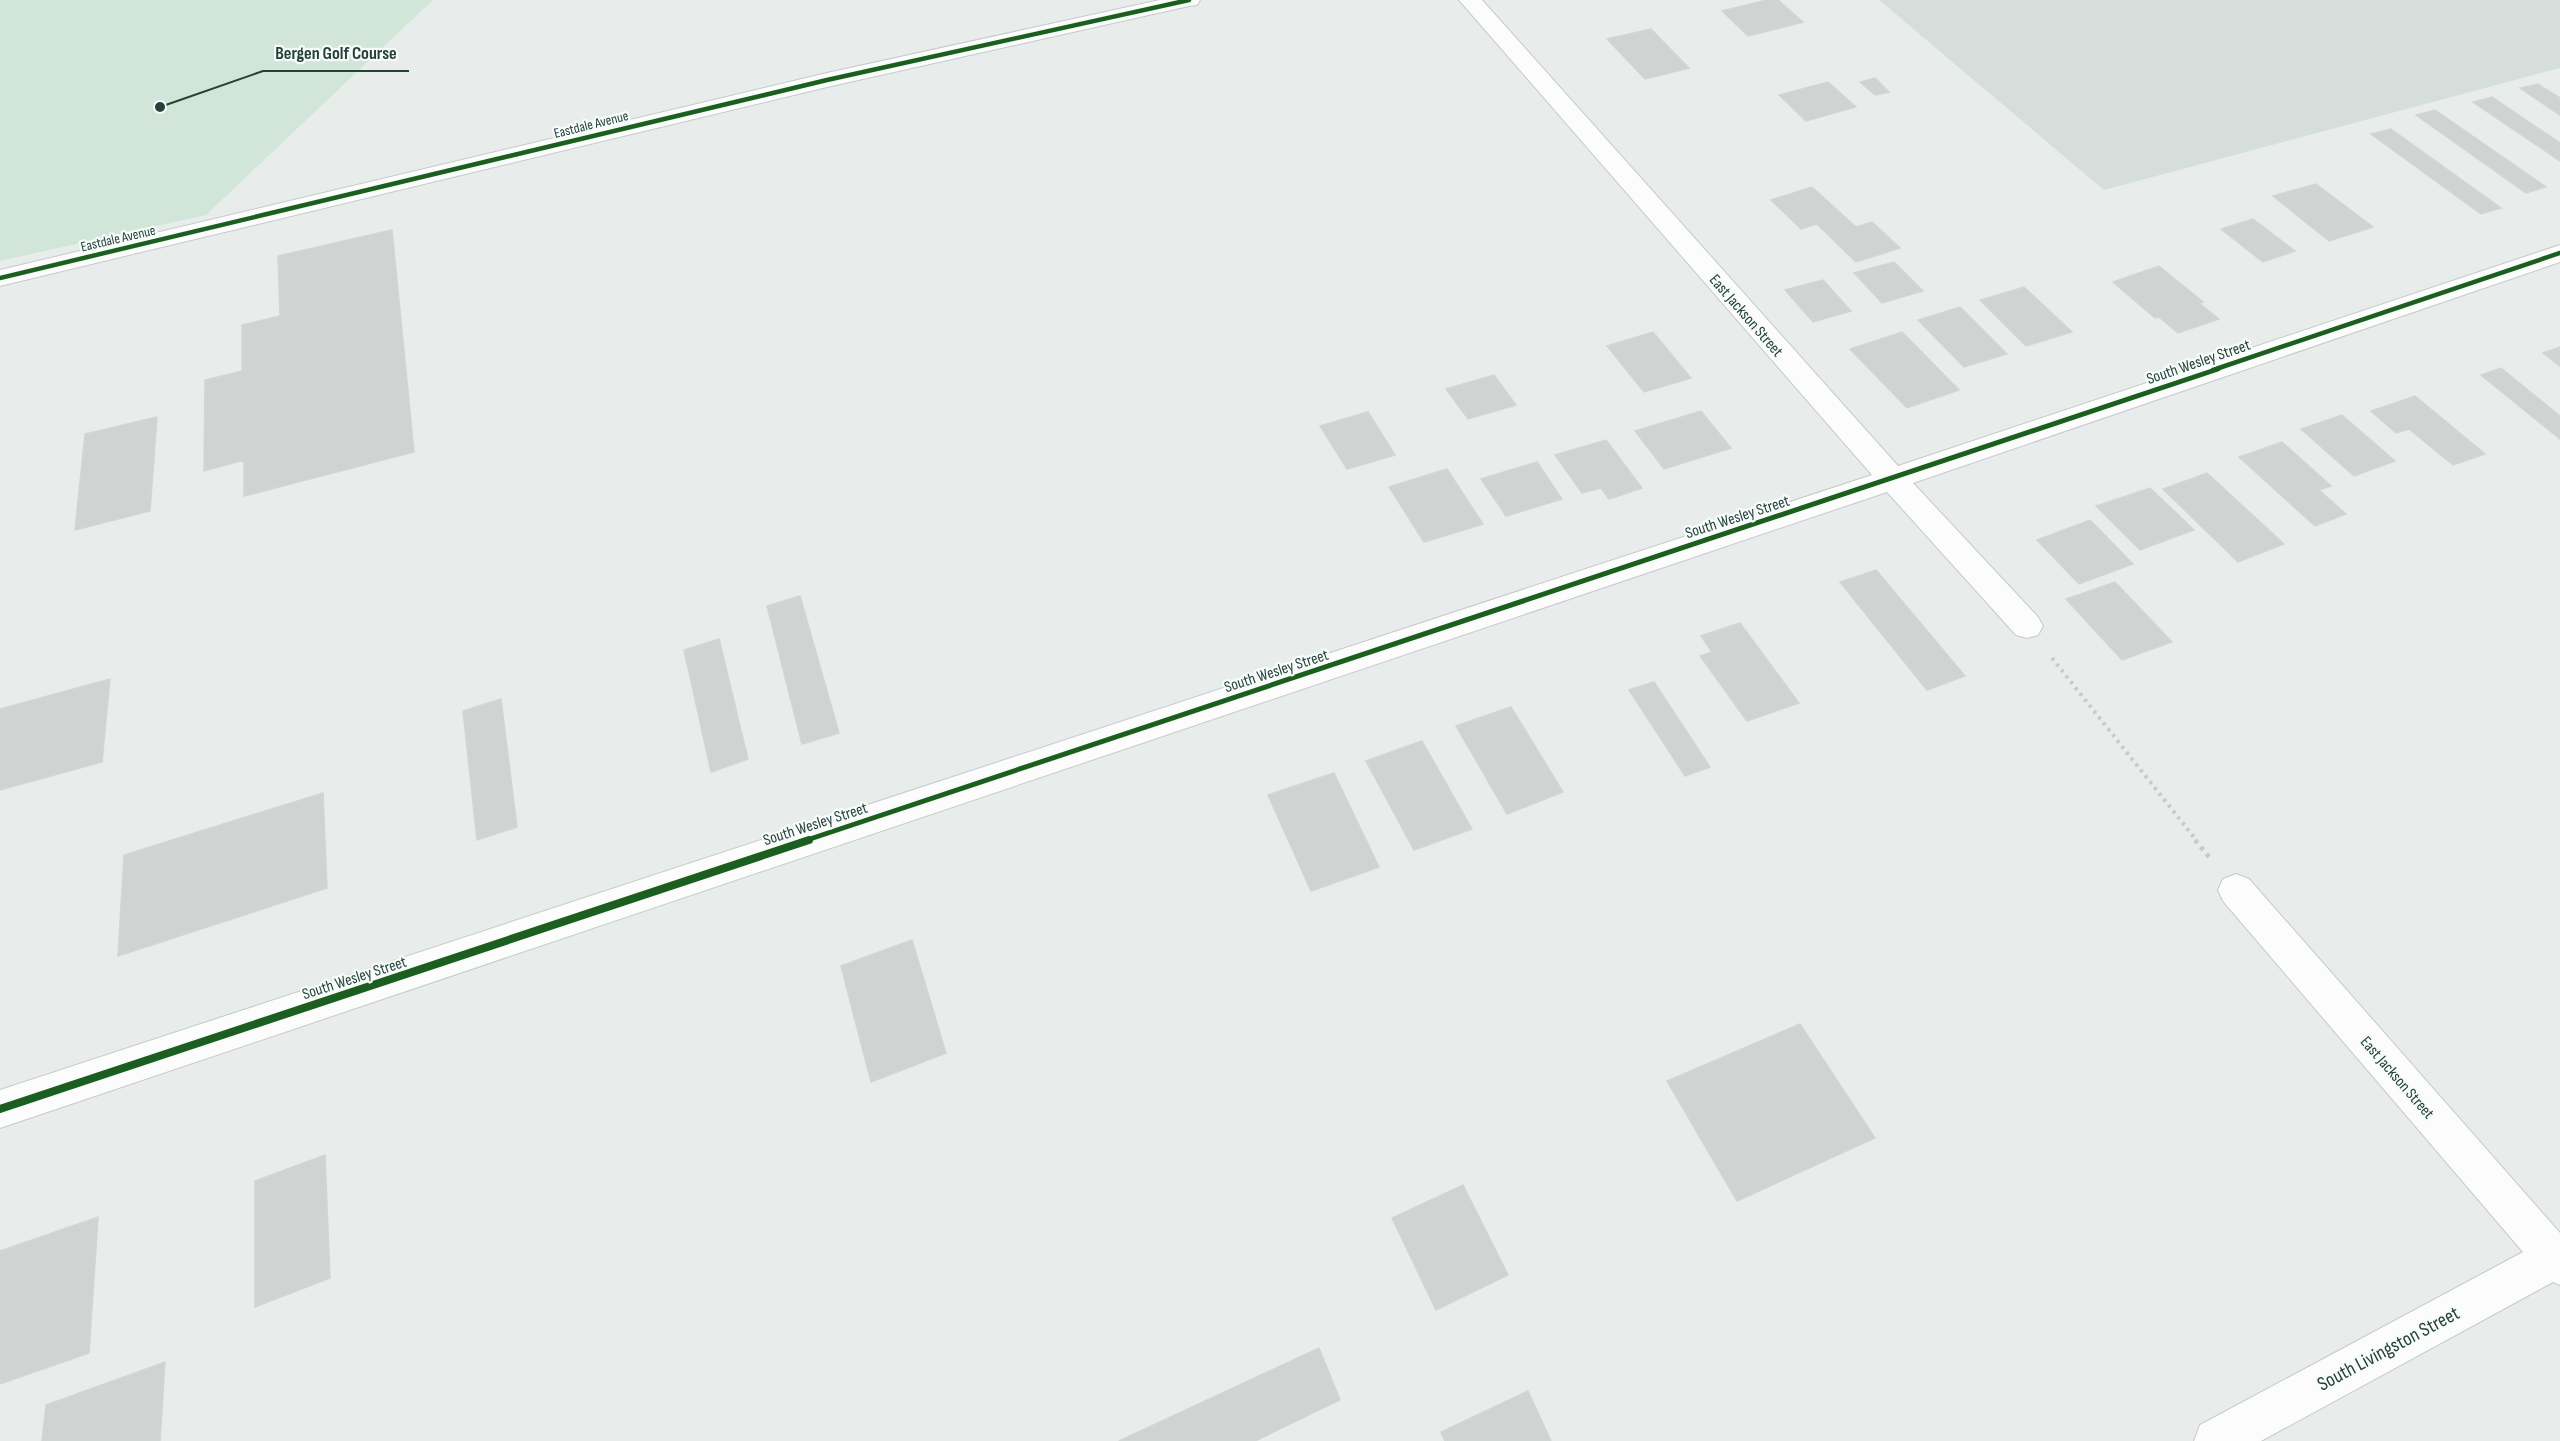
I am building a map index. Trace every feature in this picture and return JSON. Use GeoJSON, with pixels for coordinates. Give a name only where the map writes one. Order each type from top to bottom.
{"type":"FeatureCollection","features":[{"type":"Feature","properties":{"kind":"street","name":"Eastdale Avenue"},"geometry":{"type":"LineString","coordinates":[[0,278],[827,80],[1189,0]]}},
{"type":"Feature","properties":{"kind":"street","name":"East Jackson Street"},"geometry":{"type":"LineString","coordinates":[[1470,0],[1892,479],[2027,626]]}},
{"type":"Feature","properties":{"kind":"street","name":"South Wesley Street"},"geometry":{"type":"LineString","coordinates":[[0,1109],[1892,479],[2560,253]]}},
{"type":"Feature","properties":{"kind":"street","name":"East Jackson Street"},"geometry":{"type":"LineString","coordinates":[[2236,890],[2558,1259]]}},
{"type":"Feature","properties":{"kind":"street","name":"South Livingston Street"},"geometry":{"type":"LineString","coordinates":[[2216,1441],[2558,1259]]}},
{"type":"Feature","properties":{"kind":"path"},"geometry":{"type":"LineString","coordinates":[[2027,626],[2236,890]]}},
{"type":"Feature","properties":{"kind":"shaded area"},"geometry":{"type":"Polygon","coordinates":[[[1879,0],[2560,0],[2560,68],[2104,190],[1879,0]]]}},
{"type":"Feature","properties":{"kind":"green space"},"geometry":{"type":"Polygon","coordinates":[[[0,0],[433,0],[206,215],[0,261],[0,0]]]}},
{"type":"Feature","properties":{"kind":"building"},"geometry":{"type":"Polygon","coordinates":[[[1767,0],[1778,0],[1803,22],[1748,36],[1722,11],[1767,0]]]}},
{"type":"Feature","properties":{"kind":"building"},"geometry":{"type":"Polygon","coordinates":[[[1651,29],[1689,68],[1645,79],[1607,39],[1651,29]]]}},
{"type":"Feature","properties":{"kind":"building"},"geometry":{"type":"Polygon","coordinates":[[[1875,78],[1889,92],[1875,95],[1860,82],[1875,78]]]}},
{"type":"Feature","properties":{"kind":"building"},"geometry":{"type":"Polygon","coordinates":[[[1828,82],[1856,107],[1806,121],[1779,95],[1828,82]]]}},
{"type":"Feature","properties":{"kind":"building"},"geometry":{"type":"Polygon","coordinates":[[[2538,84],[2560,98],[2560,115],[2520,88],[2538,84]]]}},
{"type":"Feature","properties":{"kind":"building"},"geometry":{"type":"Polygon","coordinates":[[[2492,97],[2560,143],[2560,161],[2473,102],[2492,97]]]}},
{"type":"Feature","properties":{"kind":"building"},"geometry":{"type":"Polygon","coordinates":[[[2435,110],[2546,187],[2526,193],[2416,115],[2435,110]]]}},
{"type":"Feature","properties":{"kind":"building"},"geometry":{"type":"Polygon","coordinates":[[[2391,129],[2501,208],[2481,214],[2371,134],[2391,129]]]}},
{"type":"Feature","properties":{"kind":"building"},"geometry":{"type":"Polygon","coordinates":[[[2316,184],[2373,227],[2329,241],[2273,196],[2316,184]]]}},
{"type":"Feature","properties":{"kind":"building"},"geometry":{"type":"Polygon","coordinates":[[[1812,187],[1856,227],[1872,222],[1900,248],[1856,262],[1817,224],[1801,229],[1771,200],[1812,187]]]}},
{"type":"Feature","properties":{"kind":"building"},"geometry":{"type":"Polygon","coordinates":[[[2253,219],[2295,251],[2263,262],[2221,229],[2253,219]]]}},
{"type":"Feature","properties":{"kind":"building"},"geometry":{"type":"Polygon","coordinates":[[[392,230],[414,452],[244,496],[244,460],[204,471],[205,380],[242,371],[242,325],[280,316],[278,256],[392,230]]]}},
{"type":"Feature","properties":{"kind":"building"},"geometry":{"type":"Polygon","coordinates":[[[1894,262],[1923,291],[1882,303],[1854,273],[1894,262]]]}},
{"type":"Feature","properties":{"kind":"building"},"geometry":{"type":"Polygon","coordinates":[[[2159,266],[2203,302],[2199,303],[2219,319],[2178,333],[2159,317],[2155,318],[2113,282],[2159,266]]]}},
{"type":"Feature","properties":{"kind":"building"},"geometry":{"type":"Polygon","coordinates":[[[1823,280],[1851,311],[1813,322],[1785,290],[1823,280]]]}},
{"type":"Feature","properties":{"kind":"building"},"geometry":{"type":"Polygon","coordinates":[[[2024,287],[2072,332],[2026,346],[1980,300],[2024,287]]]}},
{"type":"Feature","properties":{"kind":"building"},"geometry":{"type":"Polygon","coordinates":[[[1960,307],[2007,354],[1964,367],[1918,320],[1960,307]]]}},
{"type":"Feature","properties":{"kind":"building"},"geometry":{"type":"Polygon","coordinates":[[[1653,332],[1691,378],[1644,392],[1607,346],[1653,332]]]}},
{"type":"Feature","properties":{"kind":"building"},"geometry":{"type":"Polygon","coordinates":[[[1902,332],[1959,390],[1907,408],[1850,349],[1902,332]]]}},
{"type":"Feature","properties":{"kind":"building"},"geometry":{"type":"Polygon","coordinates":[[[2560,347],[2560,366],[2543,353],[2560,347]]]}},
{"type":"Feature","properties":{"kind":"building"},"geometry":{"type":"Polygon","coordinates":[[[2501,368],[2560,416],[2560,439],[2481,375],[2501,368]]]}},
{"type":"Feature","properties":{"kind":"building"},"geometry":{"type":"Polygon","coordinates":[[[1494,375],[1516,405],[1468,419],[1446,389],[1494,375]]]}},
{"type":"Feature","properties":{"kind":"building"},"geometry":{"type":"Polygon","coordinates":[[[2415,396],[2485,454],[2453,465],[2409,429],[2396,433],[2371,411],[2415,396]]]}},
{"type":"Feature","properties":{"kind":"building"},"geometry":{"type":"Polygon","coordinates":[[[1701,411],[1731,448],[1664,469],[1635,431],[1701,411]]]}},
{"type":"Feature","properties":{"kind":"building"},"geometry":{"type":"Polygon","coordinates":[[[1368,412],[1395,455],[1347,469],[1320,426],[1368,412]]]}},
{"type":"Feature","properties":{"kind":"building"},"geometry":{"type":"Polygon","coordinates":[[[2342,415],[2395,461],[2354,476],[2301,429],[2342,415]]]}},
{"type":"Feature","properties":{"kind":"building"},"geometry":{"type":"Polygon","coordinates":[[[157,417],[150,511],[75,530],[85,434],[157,417]]]}},
{"type":"Feature","properties":{"kind":"building"},"geometry":{"type":"Polygon","coordinates":[[[1606,440],[1642,488],[1609,499],[1601,488],[1582,493],[1555,455],[1606,440]]]}},
{"type":"Feature","properties":{"kind":"building"},"geometry":{"type":"Polygon","coordinates":[[[2282,442],[2331,486],[2319,490],[2346,514],[2315,526],[2239,457],[2282,442]]]}},
{"type":"Feature","properties":{"kind":"building"},"geometry":{"type":"Polygon","coordinates":[[[1537,462],[1562,499],[1506,516],[1481,479],[1537,462]]]}},
{"type":"Feature","properties":{"kind":"building"},"geometry":{"type":"Polygon","coordinates":[[[1447,469],[1483,524],[1424,542],[1389,487],[1447,469]]]}},
{"type":"Feature","properties":{"kind":"building"},"geometry":{"type":"Polygon","coordinates":[[[2207,473],[2284,544],[2238,562],[2163,489],[2207,473]]]}},
{"type":"Feature","properties":{"kind":"building"},"geometry":{"type":"Polygon","coordinates":[[[2150,488],[2194,530],[2140,550],[2096,506],[2150,488]]]}},
{"type":"Feature","properties":{"kind":"building"},"geometry":{"type":"Polygon","coordinates":[[[2090,520],[2133,564],[2079,584],[2037,540],[2090,520]]]}},
{"type":"Feature","properties":{"kind":"building"},"geometry":{"type":"Polygon","coordinates":[[[1876,570],[1965,676],[1927,690],[1840,582],[1876,570]]]}},
{"type":"Feature","properties":{"kind":"building"},"geometry":{"type":"Polygon","coordinates":[[[2115,582],[2172,642],[2122,660],[2066,599],[2115,582]]]}},
{"type":"Feature","properties":{"kind":"building"},"geometry":{"type":"Polygon","coordinates":[[[800,596],[839,733],[802,744],[767,606],[800,596]]]}},
{"type":"Feature","properties":{"kind":"building"},"geometry":{"type":"Polygon","coordinates":[[[1740,623],[1799,703],[1747,721],[1700,656],[1712,652],[1701,636],[1740,623]]]}},
{"type":"Feature","properties":{"kind":"building"},"geometry":{"type":"Polygon","coordinates":[[[719,639],[748,759],[711,772],[684,650],[719,639]]]}},
{"type":"Feature","properties":{"kind":"building"},"geometry":{"type":"Polygon","coordinates":[[[110,679],[102,762],[0,790],[0,709],[110,679]]]}},
{"type":"Feature","properties":{"kind":"building"},"geometry":{"type":"Polygon","coordinates":[[[1654,682],[1710,767],[1685,776],[1629,690],[1654,682]]]}},
{"type":"Feature","properties":{"kind":"building"},"geometry":{"type":"Polygon","coordinates":[[[501,699],[517,827],[477,840],[463,711],[501,699]]]}},
{"type":"Feature","properties":{"kind":"building"},"geometry":{"type":"Polygon","coordinates":[[[1511,707],[1563,792],[1507,814],[1456,726],[1511,707]]]}},
{"type":"Feature","properties":{"kind":"building"},"geometry":{"type":"Polygon","coordinates":[[[1422,741],[1472,829],[1414,850],[1366,761],[1422,741]]]}},
{"type":"Feature","properties":{"kind":"building"},"geometry":{"type":"Polygon","coordinates":[[[1334,773],[1379,867],[1311,891],[1268,795],[1334,773]]]}},
{"type":"Feature","properties":{"kind":"building"},"geometry":{"type":"Polygon","coordinates":[[[323,793],[327,888],[118,956],[124,855],[323,793]]]}},
{"type":"Feature","properties":{"kind":"building"},"geometry":{"type":"Polygon","coordinates":[[[912,940],[946,1053],[871,1082],[841,966],[912,940]]]}},
{"type":"Feature","properties":{"kind":"building"},"geometry":{"type":"Polygon","coordinates":[[[1800,1024],[1875,1138],[1737,1201],[1667,1081],[1800,1024]]]}},
{"type":"Feature","properties":{"kind":"building"},"geometry":{"type":"Polygon","coordinates":[[[325,1155],[330,1278],[255,1307],[255,1181],[325,1155]]]}},
{"type":"Feature","properties":{"kind":"building"},"geometry":{"type":"Polygon","coordinates":[[[1463,1185],[1508,1275],[1436,1310],[1392,1218],[1463,1185]]]}},
{"type":"Feature","properties":{"kind":"building"},"geometry":{"type":"Polygon","coordinates":[[[98,1217],[89,1353],[0,1384],[0,1251],[98,1217]]]}},
{"type":"Feature","properties":{"kind":"building"},"geometry":{"type":"Polygon","coordinates":[[[1319,1348],[1340,1400],[1255,1441],[1119,1441],[1319,1348]]]}},
{"type":"Feature","properties":{"kind":"building"},"geometry":{"type":"Polygon","coordinates":[[[165,1362],[160,1441],[42,1441],[46,1405],[165,1362]]]}},
{"type":"Feature","properties":{"kind":"building"},"geometry":{"type":"Polygon","coordinates":[[[1528,1391],[1551,1441],[1445,1441],[1441,1432],[1528,1391]]]}},
{"type":"Feature","properties":{"kind":"cycle path"},"geometry":{"type":"LineString","coordinates":[[0,278],[827,80],[1189,0]]}},
{"type":"Feature","properties":{"kind":"cycle path"},"geometry":{"type":"LineString","coordinates":[[0,1109],[1892,479],[2560,253]]}},
{"type":"Feature","properties":{"kind":"place","name":"Bergen Golf Course"},"geometry":{"type":"Point","coordinates":[160,107]}}]}
